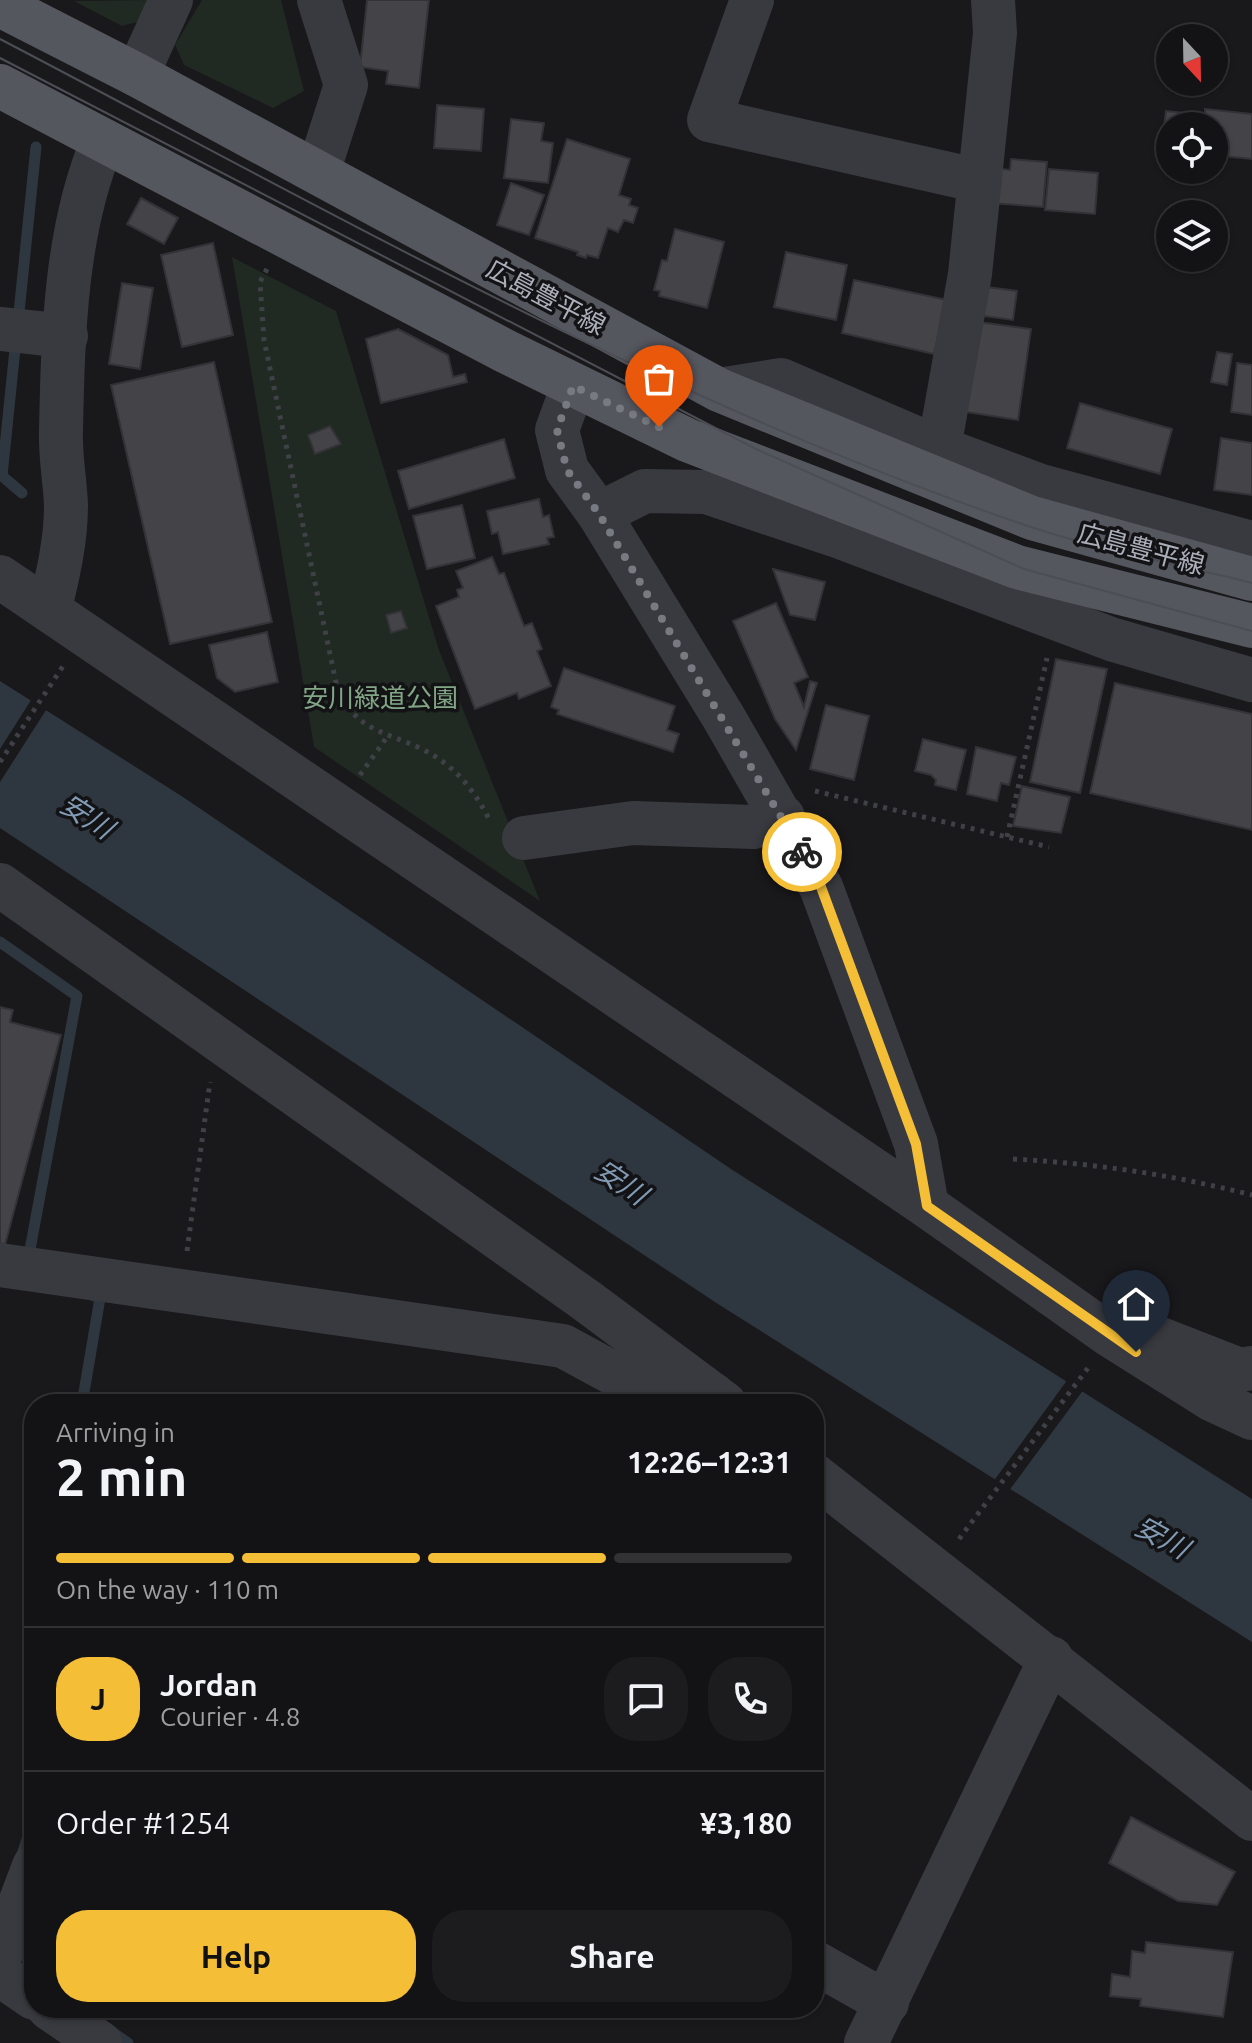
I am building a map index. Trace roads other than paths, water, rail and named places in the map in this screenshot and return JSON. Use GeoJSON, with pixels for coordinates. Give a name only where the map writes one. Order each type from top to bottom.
{"type":"FeatureCollection","features":[{"type":"Feature","properties":{"kind":"main road","name":"広島豊平線"},"geometry":{"type":"LineString","coordinates":[[0,5],[137,75],[719,390],[1032,518],[1252,579]]}},
{"type":"Feature","properties":{"kind":"main road","name":"広島豊平線"},"geometry":{"type":"LineString","coordinates":[[0,86],[573,386],[687,440],[1017,567],[1252,626]]}},
{"type":"Feature","properties":{"kind":"street"},"geometry":{"type":"LineString","coordinates":[[137,75],[171,0]]}},
{"type":"Feature","properties":{"kind":"street"},"geometry":{"type":"LineString","coordinates":[[318,172],[346,85],[319,0]]}},
{"type":"Feature","properties":{"kind":"street"},"geometry":{"type":"LineString","coordinates":[[752,0],[709,120],[980,181]]}},
{"type":"Feature","properties":{"kind":"street"},"geometry":{"type":"LineString","coordinates":[[939,448],[970,274],[995,33],[993,0]]}},
{"type":"Feature","properties":{"kind":"street"},"geometry":{"type":"LineString","coordinates":[[50,608],[63,555],[66,505],[60,434],[31,332],[75,234],[91,169],[103,141]]}},
{"type":"Feature","properties":{"kind":"street"},"geometry":{"type":"LineString","coordinates":[[719,390],[781,380],[939,448],[1041,486],[1252,543]]}},
{"type":"Feature","properties":{"kind":"street"},"geometry":{"type":"LineString","coordinates":[[573,386],[557,430],[567,470],[599,514],[783,817],[821,887],[916,1144],[927,1206]]}},
{"type":"Feature","properties":{"kind":"street"},"geometry":{"type":"LineString","coordinates":[[599,514],[645,491],[706,492],[840,537],[1111,639],[1252,680]]}},
{"type":"Feature","properties":{"kind":"street"},"geometry":{"type":"LineString","coordinates":[[0,561],[50,608]]}},
{"type":"Feature","properties":{"kind":"street"},"geometry":{"type":"LineString","coordinates":[[0,577],[50,608],[927,1206],[1099,1343],[1252,1418]]}},
{"type":"Feature","properties":{"kind":"street"},"geometry":{"type":"LineString","coordinates":[[508,835],[633,823],[754,827],[783,817]]}},
{"type":"Feature","properties":{"kind":"street"},"geometry":{"type":"LineString","coordinates":[[0,885],[711,1394]]}},
{"type":"Feature","properties":{"kind":"street"},"geometry":{"type":"LineString","coordinates":[[0,1265],[563,1346],[651,1394]]}},
{"type":"Feature","properties":{"kind":"street"},"geometry":{"type":"LineString","coordinates":[[1099,1343],[1140,1329],[1240,1370],[1252,1368]]}},
{"type":"Feature","properties":{"kind":"street"},"geometry":{"type":"LineString","coordinates":[[824,1496],[1051,1658],[1252,1819]]}},
{"type":"Feature","properties":{"kind":"street"},"geometry":{"type":"LineString","coordinates":[[866,2043],[1051,1658]]}},
{"type":"Feature","properties":{"kind":"street"},"geometry":{"type":"LineString","coordinates":[[0,1956],[24,1892]]}},
{"type":"Feature","properties":{"kind":"street"},"geometry":{"type":"LineString","coordinates":[[824,1968],[887,2003]]}},
{"type":"Feature","properties":{"kind":"street"},"geometry":{"type":"LineString","coordinates":[[0,1975],[24,1991]]}},
{"type":"Feature","properties":{"kind":"street"},"geometry":{"type":"LineString","coordinates":[[64,2018],[100,2043]]}},
{"type":"Feature","properties":{"kind":"water","name":"安川"},"geometry":{"type":"Polygon","coordinates":[[[0,681],[183,797],[731,1169],[1252,1499],[1252,1642],[718,1304],[0,828],[0,681]]]}},
{"type":"Feature","properties":{"kind":"waterway"},"geometry":{"type":"LineString","coordinates":[[18,322],[36,147]]}},
{"type":"Feature","properties":{"kind":"waterway"},"geometry":{"type":"LineString","coordinates":[[16,339],[2,476],[22,493]]}},
{"type":"Feature","properties":{"kind":"waterway"},"geometry":{"type":"LineString","coordinates":[[0,942],[77,996],[29,1255]]}},
{"type":"Feature","properties":{"kind":"waterway"},"geometry":{"type":"LineString","coordinates":[[84,1394],[100,1298],[92,1295]]}},
{"type":"Feature","properties":{"kind":"waterway"},"geometry":{"type":"LineString","coordinates":[[20,1860],[24,1848]]}},
{"type":"Feature","properties":{"kind":"waterway"},"geometry":{"type":"LineString","coordinates":[[109,2030],[128,2043]]}},
{"type":"Feature","properties":{"kind":"tram line"},"geometry":{"type":"LineString","coordinates":[[0,39],[377,238],[631,364],[760,422],[892,476],[1025,525],[1109,549],[1252,583]]}},
{"type":"Feature","properties":{"kind":"tram line"},"geometry":{"type":"LineString","coordinates":[[0,58],[756,449],[1024,569],[1252,631]]}},
{"type":"Feature","properties":{"kind":"park label","name":"安川緑道公園"},"geometry":{"type":"Point","coordinates":[380,698]}}]}
